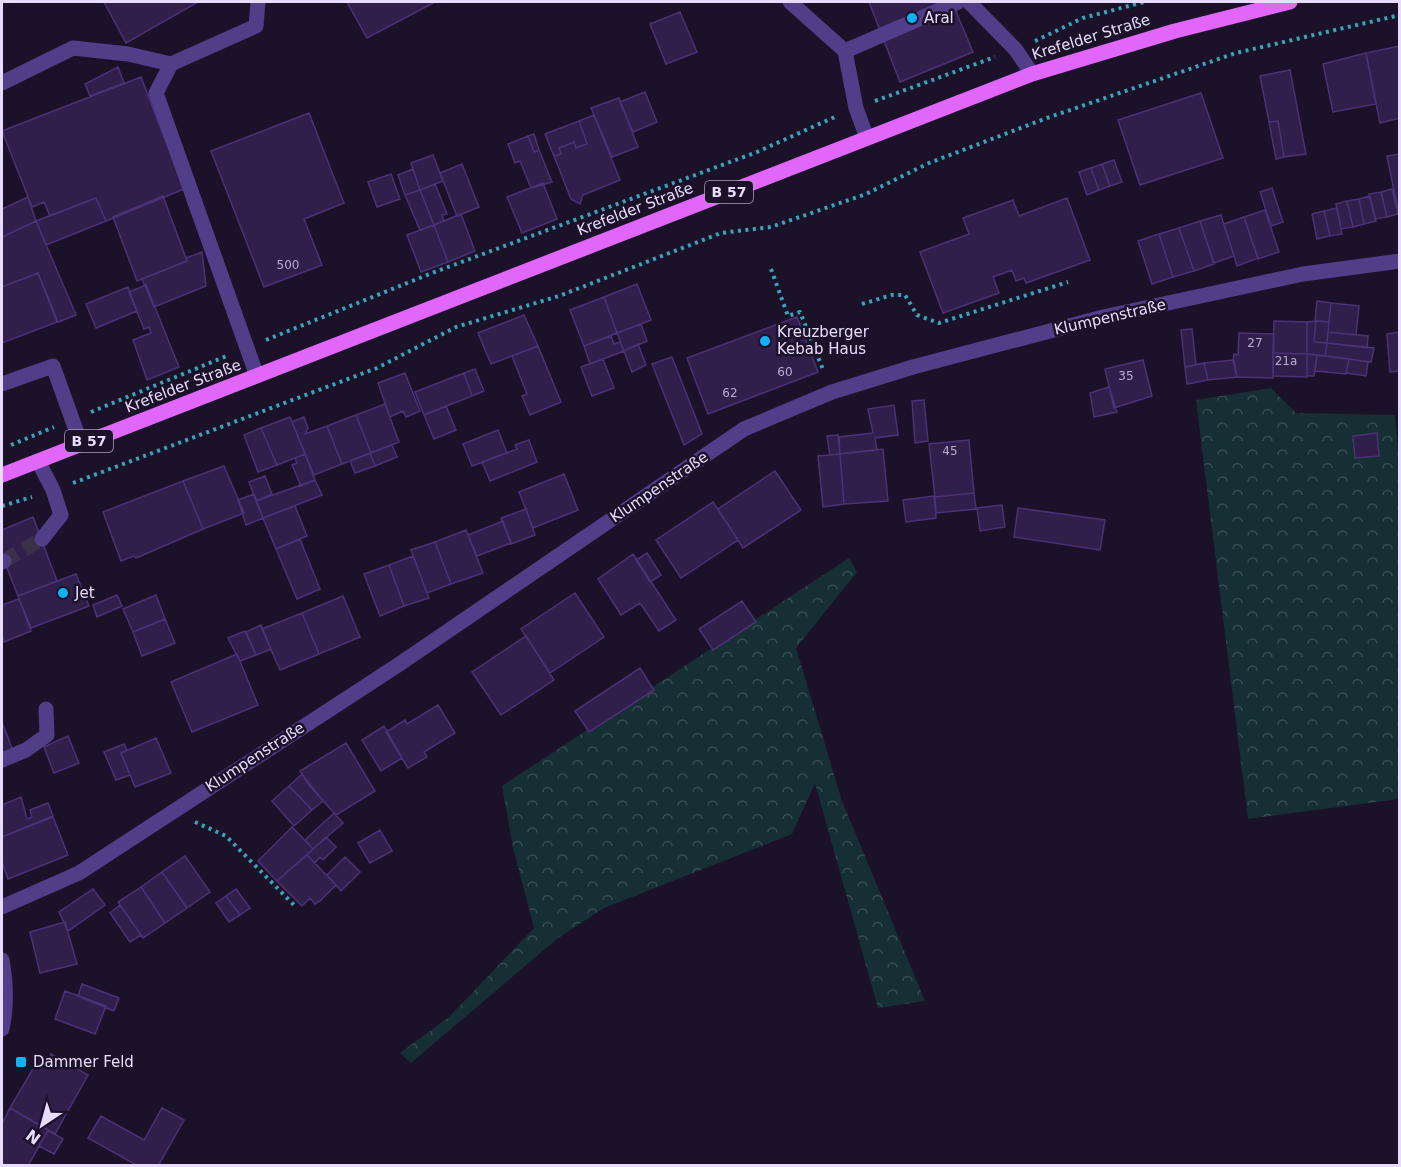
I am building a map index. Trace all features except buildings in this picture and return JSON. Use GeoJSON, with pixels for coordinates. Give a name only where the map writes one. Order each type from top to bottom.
{"type":"FeatureCollection","features":[{"type":"Feature","properties":{"kind":"main road","name":"Krefelder Straße"},"geometry":{"type":"LineString","coordinates":[[2,475],[1032,74],[1175,31],[1290,2]]}},
{"type":"Feature","properties":{"kind":"street"},"geometry":{"type":"LineString","coordinates":[[2,83],[73,48],[128,54],[171,64],[256,26],[258,2]]}},
{"type":"Feature","properties":{"kind":"street"},"geometry":{"type":"LineString","coordinates":[[790,2],[845,51],[856,108],[867,138]]}},
{"type":"Feature","properties":{"kind":"street"},"geometry":{"type":"LineString","coordinates":[[845,51],[958,2]]}},
{"type":"Feature","properties":{"kind":"street"},"geometry":{"type":"LineString","coordinates":[[969,2],[1016,50],[1032,74]]}},
{"type":"Feature","properties":{"kind":"street"},"geometry":{"type":"LineString","coordinates":[[171,64],[156,93],[257,376]]}},
{"type":"Feature","properties":{"kind":"street","name":"Klumpenstraße"},"geometry":{"type":"LineString","coordinates":[[2,907],[79,873],[398,665],[744,429],[832,392],[913,367],[1103,317],[1303,274],[1400,261]]}},
{"type":"Feature","properties":{"kind":"street"},"geometry":{"type":"LineString","coordinates":[[2,384],[53,366],[81,444]]}},
{"type":"Feature","properties":{"kind":"street"},"geometry":{"type":"LineString","coordinates":[[38,461],[53,490],[61,515],[42,539]]}},
{"type":"Feature","properties":{"kind":"street"},"geometry":{"type":"LineString","coordinates":[[2,760],[26,750],[46,735],[46,709]]}},
{"type":"Feature","properties":{"kind":"street"},"geometry":{"type":"LineString","coordinates":[[2,960],[5,1014],[2,1029]]}},
{"type":"Feature","properties":{"kind":"path"},"geometry":{"type":"LineString","coordinates":[[2,449],[432,273],[757,152],[856,108],[1016,50],[1083,18],[1144,2]]}},
{"type":"Feature","properties":{"kind":"path"},"geometry":{"type":"LineString","coordinates":[[2,506],[53,490],[377,368],[456,327],[559,296],[721,233],[771,227],[855,197],[929,163],[1047,118],[1236,53],[1400,15]]}},
{"type":"Feature","properties":{"kind":"path"},"geometry":{"type":"LineString","coordinates":[[771,269],[788,316],[800,312],[825,375]]}},
{"type":"Feature","properties":{"kind":"path"},"geometry":{"type":"LineString","coordinates":[[862,304],[892,295],[905,295],[917,315],[939,323],[1068,282]]}},
{"type":"Feature","properties":{"kind":"path"},"geometry":{"type":"LineString","coordinates":[[172,813],[226,836],[294,905]]}},
{"type":"Feature","properties":{"kind":"green space"},"geometry":{"type":"Polygon","coordinates":[[[1271,388],[1296,413],[1395,415],[1400,468],[1399,799],[1248,819],[1196,400],[1271,388]]]}},
{"type":"Feature","properties":{"kind":"green space"},"geometry":{"type":"Polygon","coordinates":[[[849,558],[857,572],[796,648],[842,801],[925,1001],[878,1008],[815,783],[792,834],[604,908],[558,938],[411,1063],[400,1053],[449,1017],[534,928],[513,848],[502,786],[849,558]]]}},
{"type":"Feature","properties":{"kind":"tunnel"},"geometry":{"type":"LineString","coordinates":[[4,561],[42,539]]}},
{"type":"Feature","properties":{"kind":"place","name":"Aral"},"geometry":{"type":"Point","coordinates":[912,18]}},
{"type":"Feature","properties":{"kind":"place","name":"Kreuzberger Kebab Haus"},"geometry":{"type":"Point","coordinates":[765,341]}},
{"type":"Feature","properties":{"kind":"place","name":"Jet"},"geometry":{"type":"Point","coordinates":[63,593]}},
{"type":"Feature","properties":{"kind":"place","name":"Dammer Feld"},"geometry":{"type":"Point","coordinates":[21,1062]}}]}
